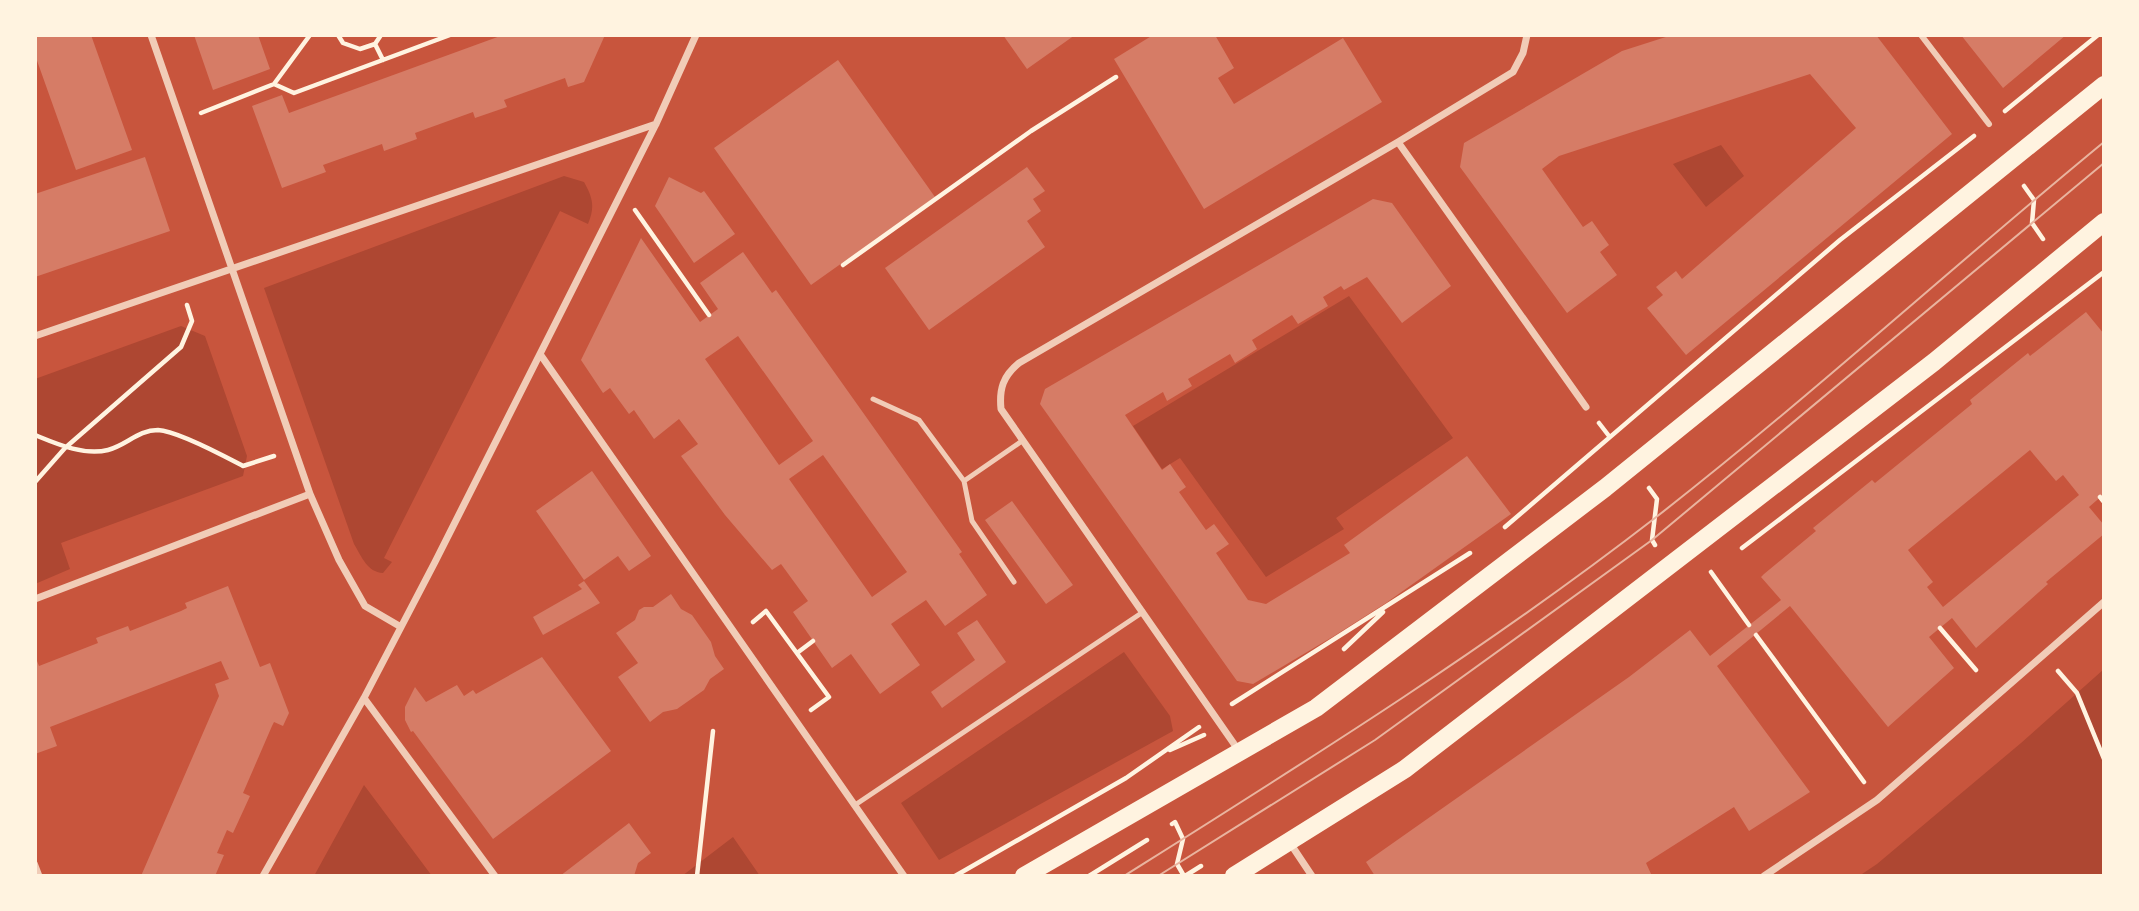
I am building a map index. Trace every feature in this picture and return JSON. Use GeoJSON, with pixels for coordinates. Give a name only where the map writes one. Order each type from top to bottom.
{"type":"FeatureCollection","features":[{"type":"Feature","properties":{"kind":"main road"},"geometry":{"type":"LineString","coordinates":[[1024,876],[1316,708],[1594,496],[1913,242],[2104,85]]}},
{"type":"Feature","properties":{"kind":"main road"},"geometry":{"type":"LineString","coordinates":[[1234,876],[1405,769],[1934,362],[2104,222]]}},
{"type":"Feature","properties":{"kind":"street"},"geometry":{"type":"LineString","coordinates":[[151,35],[310,494],[339,560],[365,606],[401,626]]}},
{"type":"Feature","properties":{"kind":"street"},"geometry":{"type":"LineString","coordinates":[[263,876],[364,698],[622,192],[696,35]]}},
{"type":"Feature","properties":{"kind":"street"},"geometry":{"type":"LineString","coordinates":[[1240,752],[1001,409],[1002,384],[1008,372],[1019,363],[1513,72],[1523,53],[1527,35]]}},
{"type":"Feature","properties":{"kind":"street"},"geometry":{"type":"LineString","coordinates":[[1921,35],[1989,124]]}},
{"type":"Feature","properties":{"kind":"street"},"geometry":{"type":"LineString","coordinates":[[35,336],[232,271],[656,124]]}},
{"type":"Feature","properties":{"kind":"street"},"geometry":{"type":"LineString","coordinates":[[1398,142],[1586,407]]}},
{"type":"Feature","properties":{"kind":"street"},"geometry":{"type":"LineString","coordinates":[[540,354],[904,876]]}},
{"type":"Feature","properties":{"kind":"street"},"geometry":{"type":"LineString","coordinates":[[35,599],[310,494]]}},
{"type":"Feature","properties":{"kind":"street"},"geometry":{"type":"LineString","coordinates":[[1764,876],[1877,800],[2104,602]]}},
{"type":"Feature","properties":{"kind":"street"},"geometry":{"type":"LineString","coordinates":[[364,698],[495,876]]}},
{"type":"Feature","properties":{"kind":"street"},"geometry":{"type":"LineString","coordinates":[[1289,843],[1312,876]]}},
{"type":"Feature","properties":{"kind":"lane"},"geometry":{"type":"LineString","coordinates":[[873,400],[919,420],[964,481],[972,521],[1014,582]]}},
{"type":"Feature","properties":{"kind":"lane"},"geometry":{"type":"LineString","coordinates":[[964,481],[1022,440]]}},
{"type":"Feature","properties":{"kind":"lane"},"geometry":{"type":"LineString","coordinates":[[855,805],[1143,611]]}},
{"type":"Feature","properties":{"kind":"lane"},"geometry":{"type":"LineString","coordinates":[[35,863],[40,876]]}},
{"type":"Feature","properties":{"kind":"path"},"geometry":{"type":"LineString","coordinates":[[180,121],[274,85],[310,35]]}},
{"type":"Feature","properties":{"kind":"path"},"geometry":{"type":"LineString","coordinates":[[338,35],[343,43],[350,47],[368,48],[375,44],[381,35]]}},
{"type":"Feature","properties":{"kind":"path"},"geometry":{"type":"LineString","coordinates":[[274,85],[294,93],[450,35]]}},
{"type":"Feature","properties":{"kind":"path"},"geometry":{"type":"LineString","coordinates":[[1495,535],[1840,240],[2098,35]]}},
{"type":"Feature","properties":{"kind":"path"},"geometry":{"type":"LineString","coordinates":[[375,44],[383,60]]}},
{"type":"Feature","properties":{"kind":"path"},"geometry":{"type":"LineString","coordinates":[[843,265],[1031,131],[1116,77]]}},
{"type":"Feature","properties":{"kind":"path"},"geometry":{"type":"LineString","coordinates":[[2024,186],[2034,200],[2032,223],[2042,238]]}},
{"type":"Feature","properties":{"kind":"path"},"geometry":{"type":"LineString","coordinates":[[622,192],[709,315]]}},
{"type":"Feature","properties":{"kind":"path"},"geometry":{"type":"LineString","coordinates":[[1732,555],[2103,273]]}},
{"type":"Feature","properties":{"kind":"path"},"geometry":{"type":"LineString","coordinates":[[35,482],[65,447],[181,347],[192,321],[182,287]]}},
{"type":"Feature","properties":{"kind":"path"},"geometry":{"type":"LineString","coordinates":[[35,435],[65,447],[89,451],[109,450],[143,432],[162,430],[243,466],[295,449]]}},
{"type":"Feature","properties":{"kind":"path"},"geometry":{"type":"LineString","coordinates":[[1638,494],[1648,486],[1657,499],[1652,541],[1658,550]]}},
{"type":"Feature","properties":{"kind":"path"},"geometry":{"type":"LineString","coordinates":[[955,876],[1126,778],[1216,715],[1474,551]]}},
{"type":"Feature","properties":{"kind":"path"},"geometry":{"type":"LineString","coordinates":[[1721,564],[1711,572],[1749,625]]}},
{"type":"Feature","properties":{"kind":"path"},"geometry":{"type":"LineString","coordinates":[[766,611],[829,697]]}},
{"type":"Feature","properties":{"kind":"path"},"geometry":{"type":"LineString","coordinates":[[1940,628],[1976,670]]}},
{"type":"Feature","properties":{"kind":"path"},"geometry":{"type":"LineString","coordinates":[[1756,635],[1877,800]]}},
{"type":"Feature","properties":{"kind":"path"},"geometry":{"type":"LineString","coordinates":[[797,653],[813,640]]}},
{"type":"Feature","properties":{"kind":"path"},"geometry":{"type":"LineString","coordinates":[[2044,656],[2077,693],[2104,759]]}},
{"type":"Feature","properties":{"kind":"path"},"geometry":{"type":"LineString","coordinates":[[697,876],[713,732]]}},
{"type":"Feature","properties":{"kind":"path"},"geometry":{"type":"LineString","coordinates":[[1166,828],[1175,822],[1183,839],[1177,864],[1184,876],[1201,866]]}},
{"type":"Feature","properties":{"kind":"path"},"geometry":{"type":"LineString","coordinates":[[1089,876],[1157,834]]}},
{"type":"Feature","properties":{"kind":"shaded area"},"geometry":{"type":"Polygon","coordinates":[[[1721,145],[1744,176],[1706,207],[1673,164],[1721,145]]]}},
{"type":"Feature","properties":{"kind":"shaded area"},"geometry":{"type":"Polygon","coordinates":[[[564,176],[584,182],[587,188],[592,207],[588,224],[560,211],[384,558],[392,562],[383,573],[377,572],[365,563],[354,544],[264,288],[564,176]]]}},
{"type":"Feature","properties":{"kind":"shaded area"},"geometry":{"type":"Polygon","coordinates":[[[1349,296],[1453,438],[1336,518],[1344,529],[1266,577],[1180,458],[1162,469],[1133,426],[1349,296]]]}},
{"type":"Feature","properties":{"kind":"shaded area"},"geometry":{"type":"Polygon","coordinates":[[[181,326],[205,336],[247,456],[243,476],[61,543],[70,569],[35,584],[35,379],[181,326]]]}},
{"type":"Feature","properties":{"kind":"shaded area"},"geometry":{"type":"Polygon","coordinates":[[[1124,652],[1170,716],[1173,731],[939,860],[901,803],[1124,652]]]}},
{"type":"Feature","properties":{"kind":"shaded area"},"geometry":{"type":"Polygon","coordinates":[[[2104,669],[2104,876],[1859,876],[1877,864],[2021,743],[2104,669]]]}},
{"type":"Feature","properties":{"kind":"shaded area"},"geometry":{"type":"Polygon","coordinates":[[[364,785],[432,876],[314,876],[364,785]]]}},
{"type":"Feature","properties":{"kind":"shaded area"},"geometry":{"type":"Polygon","coordinates":[[[733,837],[760,876],[682,876],[733,837]]]}},
{"type":"Feature","properties":{"kind":"building"},"geometry":{"type":"Polygon","coordinates":[[[35,35],[91,35],[132,150],[76,170],[35,55],[35,35]]]}},
{"type":"Feature","properties":{"kind":"building"},"geometry":{"type":"Polygon","coordinates":[[[194,35],[258,35],[270,69],[213,90],[194,35]]]}},
{"type":"Feature","properties":{"kind":"building"},"geometry":{"type":"Polygon","coordinates":[[[503,35],[605,35],[584,82],[568,87],[565,78],[504,100],[507,107],[475,118],[473,112],[415,133],[417,139],[384,151],[382,144],[323,165],[326,172],[282,188],[252,106],[282,95],[289,113],[503,35]]]}},
{"type":"Feature","properties":{"kind":"building"},"geometry":{"type":"Polygon","coordinates":[[[1003,35],[1075,35],[1027,69],[1003,35]]]}},
{"type":"Feature","properties":{"kind":"building"},"geometry":{"type":"Polygon","coordinates":[[[1153,35],[1215,35],[1234,68],[1218,78],[1234,104],[1343,38],[1382,102],[1204,209],[1114,59],[1153,35]]]}},
{"type":"Feature","properties":{"kind":"building"},"geometry":{"type":"Polygon","coordinates":[[[1672,35],[1876,35],[1952,134],[1686,355],[1647,308],[1663,295],[1656,287],[1676,271],[1682,279],[1856,128],[1810,74],[1559,156],[1542,169],[1583,227],[1592,221],[1609,245],[1600,252],[1617,275],[1567,313],[1460,167],[1464,143],[1622,51],[1672,35]]]}},
{"type":"Feature","properties":{"kind":"building"},"geometry":{"type":"Polygon","coordinates":[[[1961,35],[2066,35],[2003,88],[1961,35]]]}},
{"type":"Feature","properties":{"kind":"building"},"geometry":{"type":"Polygon","coordinates":[[[838,60],[935,197],[811,285],[714,148],[838,60]]]}},
{"type":"Feature","properties":{"kind":"building"},"geometry":{"type":"Polygon","coordinates":[[[145,157],[170,231],[35,277],[35,194],[145,157]]]}},
{"type":"Feature","properties":{"kind":"building"},"geometry":{"type":"Polygon","coordinates":[[[1027,167],[1045,191],[1033,199],[1041,211],[1027,221],[1045,247],[929,330],[885,268],[1027,167]]]}},
{"type":"Feature","properties":{"kind":"building"},"geometry":{"type":"Polygon","coordinates":[[[669,177],[701,193],[704,191],[735,234],[694,263],[655,206],[669,177]]]}},
{"type":"Feature","properties":{"kind":"building"},"geometry":{"type":"Polygon","coordinates":[[[1373,199],[1392,203],[1451,286],[1402,323],[1367,277],[1344,290],[1341,286],[1323,297],[1328,306],[1298,324],[1292,315],[1252,340],[1257,349],[1235,363],[1230,354],[1188,379],[1192,386],[1167,401],[1163,392],[1125,415],[1162,470],[1170,464],[1186,487],[1179,492],[1206,530],[1214,524],[1229,544],[1216,553],[1248,600],[1266,604],[1350,553],[1344,545],[1467,456],[1511,514],[1386,603],[1334,636],[1253,684],[1237,681],[1040,404],[1045,389],[1373,199]]]}},
{"type":"Feature","properties":{"kind":"building"},"geometry":{"type":"Polygon","coordinates":[[[641,238],[700,322],[718,309],[700,283],[743,252],[772,293],[776,290],[962,552],[959,554],[987,595],[945,626],[926,600],[891,624],[920,665],[880,694],[851,654],[832,668],[793,612],[808,601],[781,564],[772,570],[725,515],[681,456],[698,444],[679,419],[654,439],[634,410],[629,414],[610,388],[603,393],[581,360],[641,238]],[[738,336],[705,359],[779,465],[813,441],[738,336]],[[823,455],[789,479],[872,597],[907,572],[823,455]]]}},
{"type":"Feature","properties":{"kind":"building"},"geometry":{"type":"Polygon","coordinates":[[[2086,312],[2104,334],[2104,494],[2089,507],[2104,525],[2104,534],[2046,582],[2048,584],[1976,648],[1952,618],[1929,637],[1954,668],[1888,727],[1790,606],[1717,666],[1810,792],[1749,831],[1734,807],[1646,863],[1652,876],[1375,876],[1366,862],[1629,677],[1690,630],[1710,656],[1776,604],[1781,600],[1761,577],[1764,574],[1816,531],[1813,528],[1872,480],[1875,483],[1972,404],[1970,400],[2028,353],[2030,356],[2086,312]],[[2030,450],[1908,550],[1933,582],[1927,587],[1943,607],[2079,495],[2063,475],[2056,481],[2030,450]]]}},
{"type":"Feature","properties":{"kind":"building"},"geometry":{"type":"Polygon","coordinates":[[[592,471],[651,556],[629,571],[618,556],[584,580],[536,511],[592,471]]]}},
{"type":"Feature","properties":{"kind":"building"},"geometry":{"type":"Polygon","coordinates":[[[1012,501],[1073,585],[1046,604],[985,520],[1012,501]]]}},
{"type":"Feature","properties":{"kind":"building"},"geometry":{"type":"Polygon","coordinates":[[[584,581],[600,603],[543,635],[533,617],[582,589],[578,585],[584,581]]]}},
{"type":"Feature","properties":{"kind":"building"},"geometry":{"type":"Polygon","coordinates":[[[228,586],[260,667],[270,663],[289,713],[283,726],[274,722],[272,726],[243,793],[250,796],[233,833],[227,830],[217,853],[224,855],[215,876],[141,876],[219,696],[215,684],[229,679],[221,661],[50,727],[57,746],[35,754],[35,662],[37,661],[39,666],[98,643],[96,638],[128,626],[130,631],[181,611],[187,608],[185,603],[228,586]]]}},
{"type":"Feature","properties":{"kind":"building"},"geometry":{"type":"Polygon","coordinates":[[[671,594],[681,609],[692,615],[711,642],[715,656],[724,669],[710,679],[704,690],[677,709],[663,712],[650,722],[618,677],[638,663],[616,633],[635,620],[639,610],[653,607],[671,594]]]}},
{"type":"Feature","properties":{"kind":"building"},"geometry":{"type":"Polygon","coordinates":[[[977,620],[1006,662],[942,708],[931,692],[975,660],[957,633],[977,620]]]}},
{"type":"Feature","properties":{"kind":"building"},"geometry":{"type":"Polygon","coordinates":[[[542,657],[611,751],[493,839],[413,731],[411,732],[405,720],[405,707],[415,687],[426,702],[457,685],[464,696],[473,690],[476,694],[542,657]]]}},
{"type":"Feature","properties":{"kind":"building"},"geometry":{"type":"Polygon","coordinates":[[[629,823],[651,853],[638,863],[634,876],[560,876],[629,823]]]}},
{"type":"Feature","properties":{"kind":"tram line"},"geometry":{"type":"LineString","coordinates":[[1124,876],[1394,703],[1591,566],[1769,426],[2104,142]]}},
{"type":"Feature","properties":{"kind":"tram line"},"geometry":{"type":"LineString","coordinates":[[1158,876],[1375,740],[1652,540],[2104,163]]}}]}
